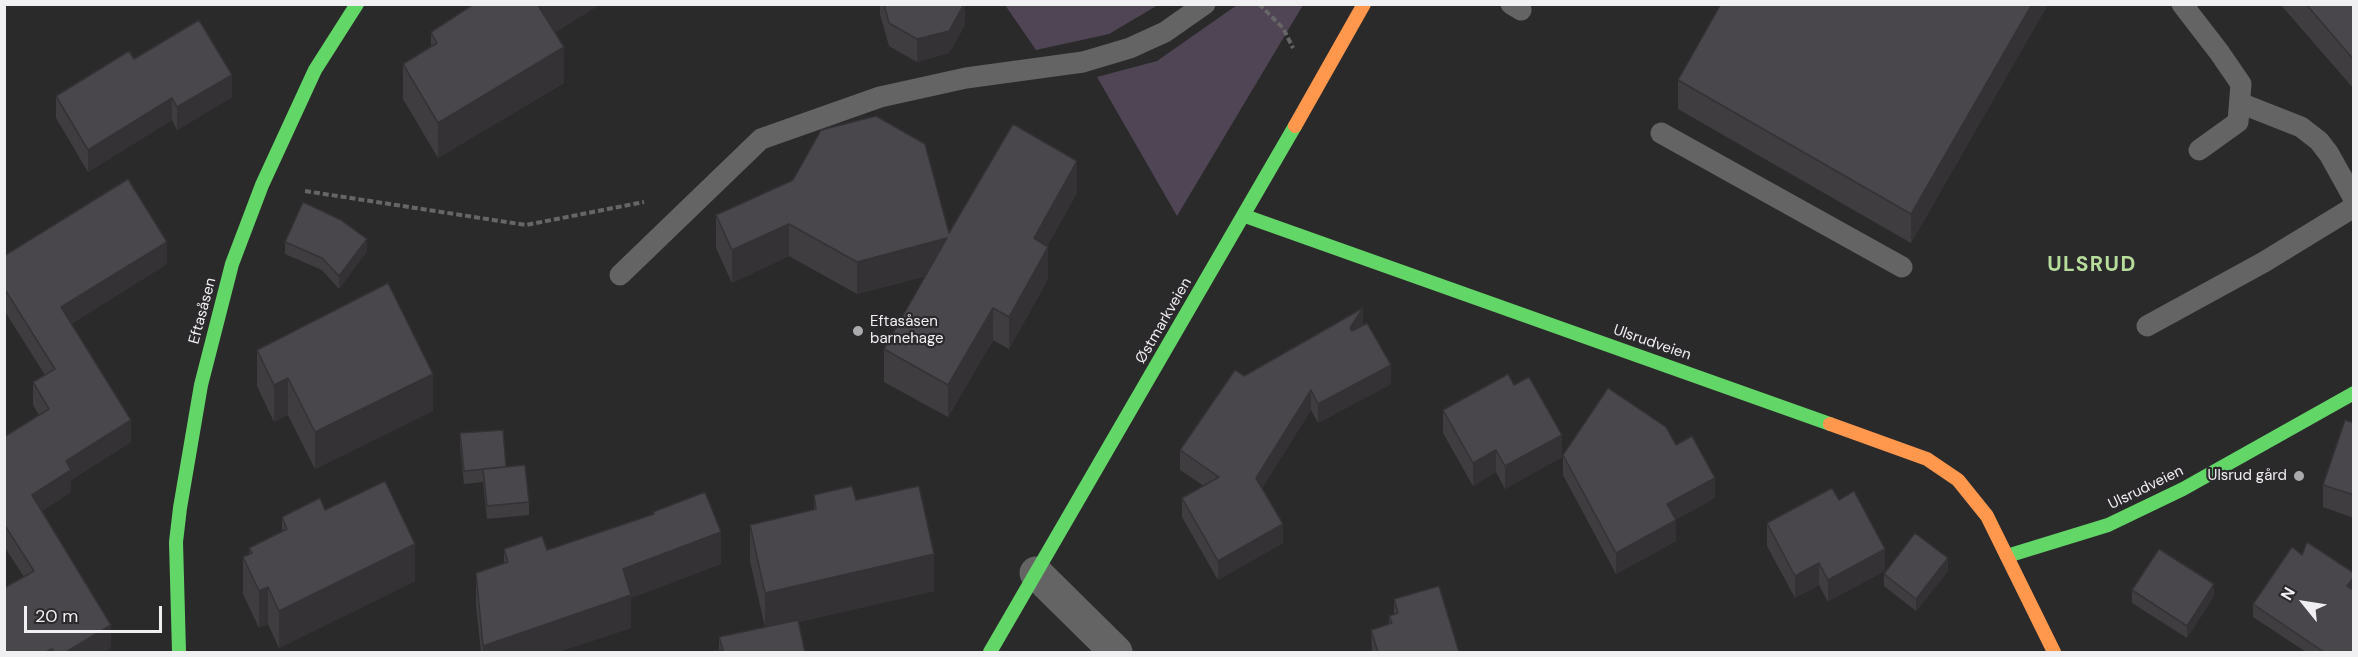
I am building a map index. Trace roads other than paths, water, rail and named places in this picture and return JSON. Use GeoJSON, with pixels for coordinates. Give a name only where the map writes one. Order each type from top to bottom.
{"type":"FeatureCollection","features":[{"type":"Feature","properties":{"kind":"street","name":"Eftasåsen"},"geometry":{"type":"LineString","coordinates":[[178,652],[176,542],[201,385],[232,264],[262,185],[315,70],[357,4]]}},
{"type":"Feature","properties":{"kind":"street","name":"Østmarkveien"},"geometry":{"type":"LineString","coordinates":[[990,652],[1245,216],[1364,4]]}},
{"type":"Feature","properties":{"kind":"street","name":"Ulsrudveien"},"geometry":{"type":"LineString","coordinates":[[1245,216],[1928,459],[1949,472],[1970,491],[1987,516],[2054,652]]}},
{"type":"Feature","properties":{"kind":"street","name":"Ulsrudveien"},"geometry":{"type":"LineString","coordinates":[[2007,556],[2108,525],[2183,489],[2354,393]]}},
{"type":"Feature","properties":{"kind":"street"},"geometry":{"type":"LineString","coordinates":[[1036,573],[1116,652]]}},
{"type":"Feature","properties":{"kind":"lane"},"geometry":{"type":"LineString","coordinates":[[620,275],[761,139],[880,97],[966,78],[1083,62],[1130,48],[1165,32],[1205,4]]}},
{"type":"Feature","properties":{"kind":"lane"},"geometry":{"type":"LineString","coordinates":[[2182,4],[2241,84],[2238,122],[2199,150]]}},
{"type":"Feature","properties":{"kind":"lane"},"geometry":{"type":"LineString","coordinates":[[2147,326],[2264,262],[2349,210],[2354,201],[2330,154],[2319,141],[2301,127],[2240,103]]}},
{"type":"Feature","properties":{"kind":"lane"},"geometry":{"type":"LineString","coordinates":[[1661,133],[1902,267]]}},
{"type":"Feature","properties":{"kind":"place","name":"Eftasåsen barnehage"},"geometry":{"type":"Point","coordinates":[858,331]}},
{"type":"Feature","properties":{"kind":"place","name":"Ulsrud gård"},"geometry":{"type":"Point","coordinates":[2299,476]}},
{"type":"Feature","properties":{"kind":"district","name":"ULSRUD"},"geometry":{"type":"Point","coordinates":[2092,265]}}]}
